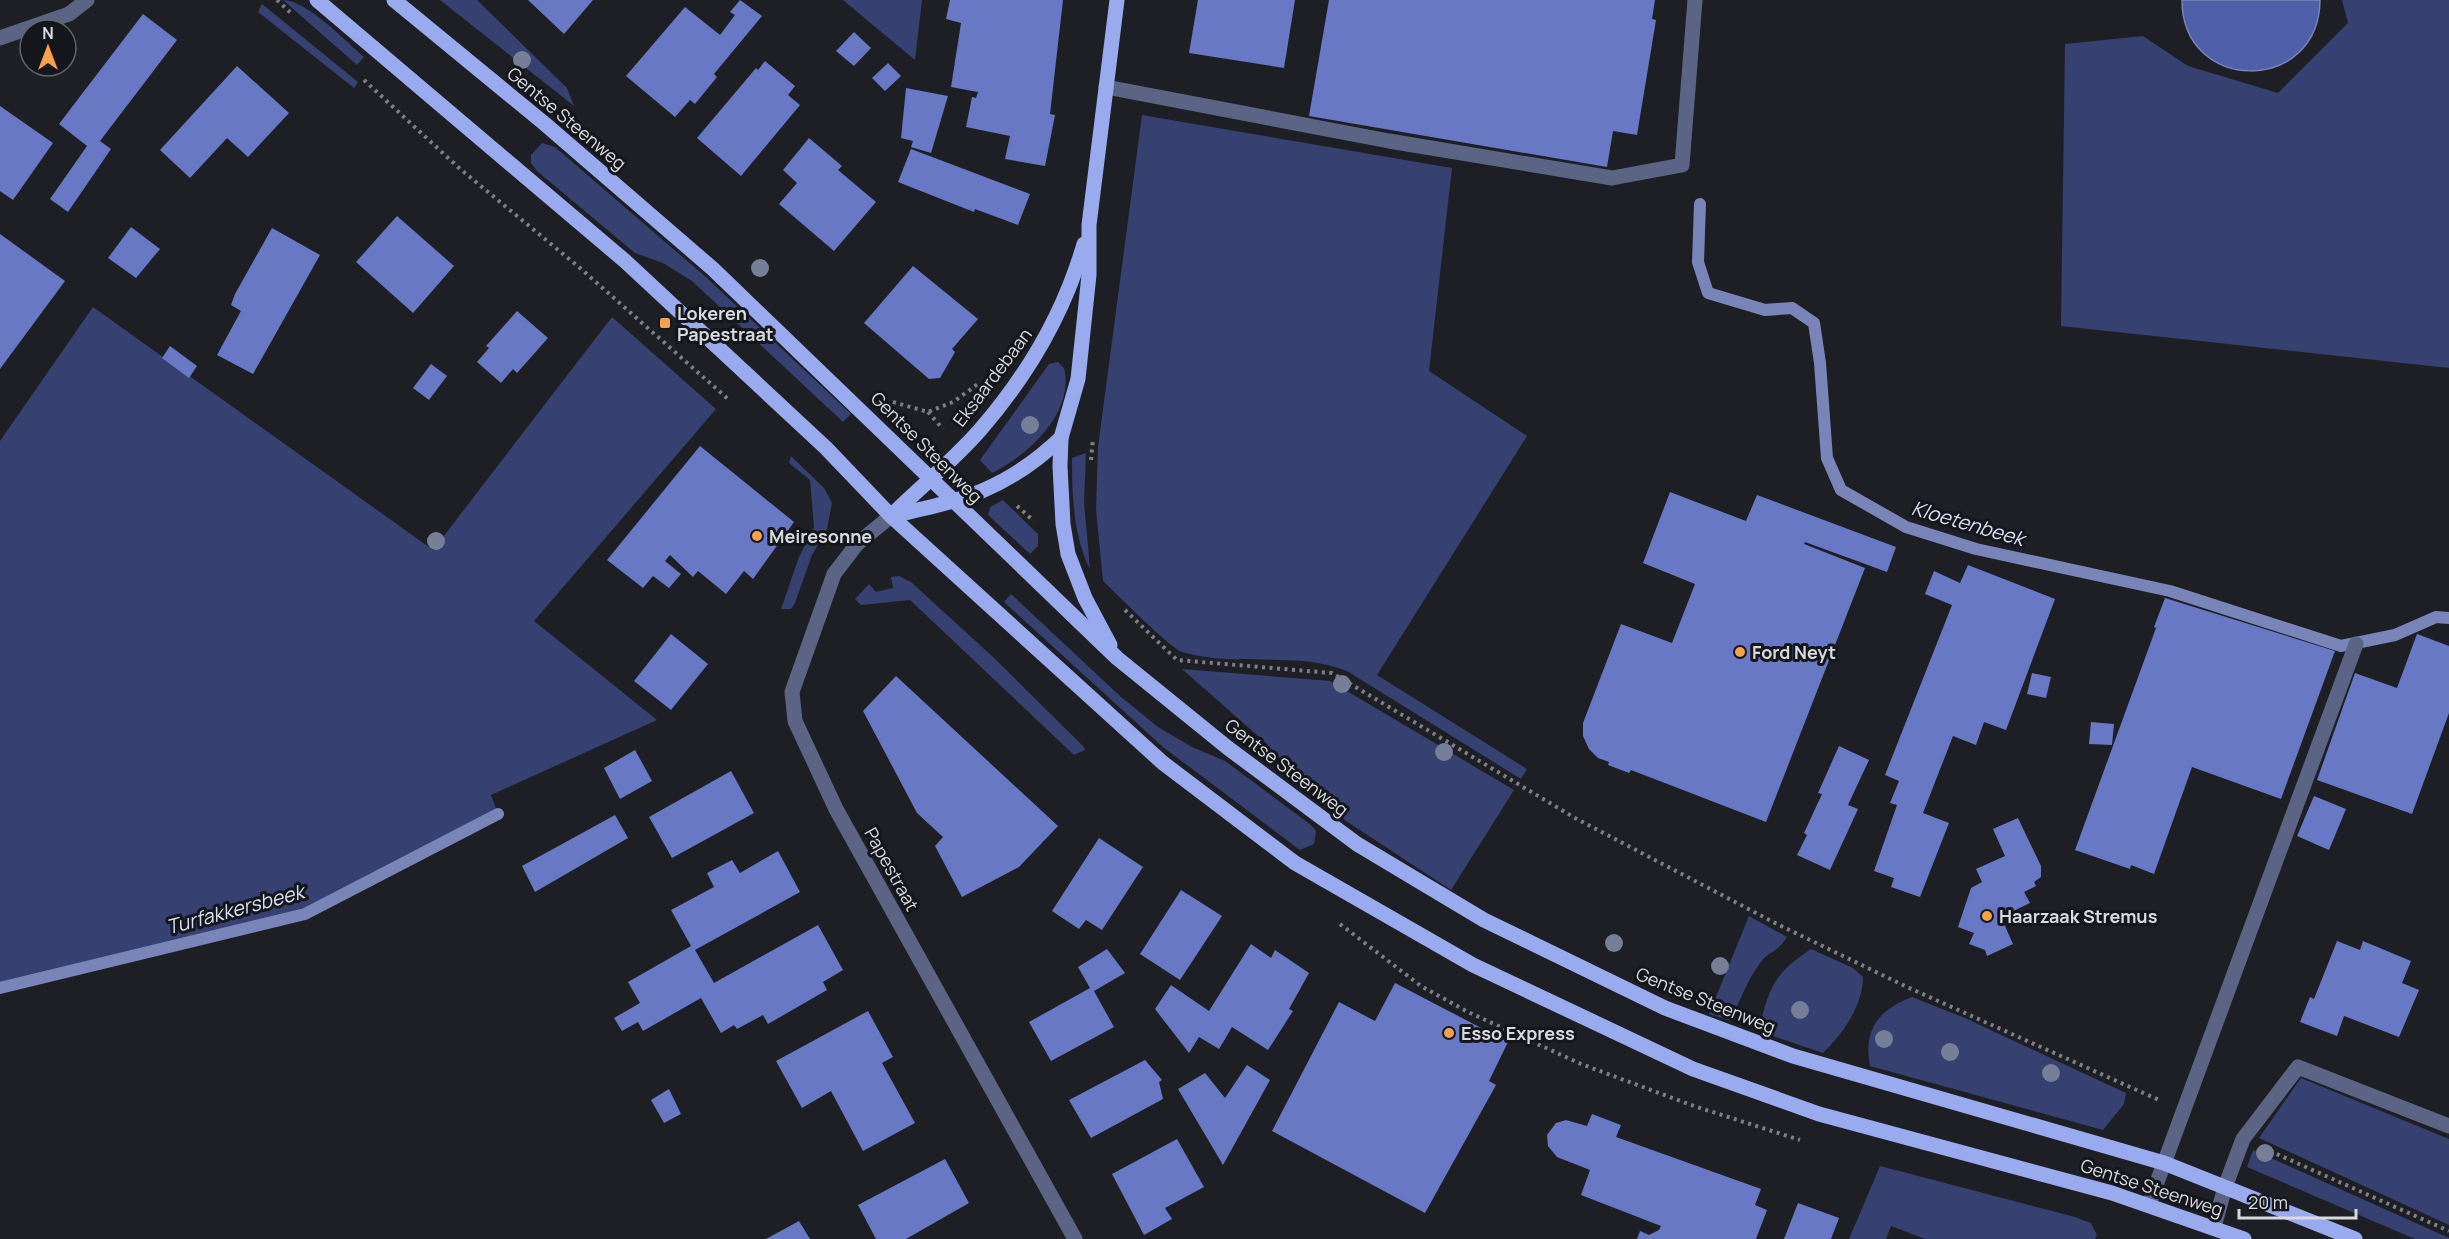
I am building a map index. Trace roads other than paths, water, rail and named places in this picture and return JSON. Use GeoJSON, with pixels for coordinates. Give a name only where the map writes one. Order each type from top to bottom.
{"type":"FeatureCollection","features":[{"type":"Feature","properties":{"kind":"main road","name":"Gentse Steenweg"},"geometry":{"type":"LineString","coordinates":[[317,0],[625,261],[803,425],[891,516],[1163,763],[1295,863],[1473,965],[1694,1069],[1819,1114],[2149,1204],[2244,1239]]}},
{"type":"Feature","properties":{"kind":"main road","name":"Gentse Steenweg"},"geometry":{"type":"LineString","coordinates":[[394,0],[545,124],[713,269],[1117,658],[1228,748],[1357,844],[1446,899],[1532,945],[1665,1008],[1793,1056],[2164,1163],[2355,1239]]}},
{"type":"Feature","properties":{"kind":"main road","name":"Eksaardebaan"},"geometry":{"type":"LineString","coordinates":[[1117,0],[1089,225],[1089,275],[1078,379],[1061,438],[1061,504],[1068,554],[1085,598],[1117,658]]}},
{"type":"Feature","properties":{"kind":"main road","name":"Eksaardebaan"},"geometry":{"type":"LineString","coordinates":[[891,516],[980,430],[1020,379],[1049,334],[1078,263],[1089,225]]}},
{"type":"Feature","properties":{"kind":"main road"},"geometry":{"type":"LineString","coordinates":[[891,516],[954,502],[1001,484],[1043,455],[1061,438]]}},
{"type":"Feature","properties":{"kind":"street"},"geometry":{"type":"LineString","coordinates":[[0,38],[69,14],[87,0]]}},
{"type":"Feature","properties":{"kind":"street"},"geometry":{"type":"LineString","coordinates":[[1106,87],[1389,141],[1612,178],[1682,165],[1695,0]]}},
{"type":"Feature","properties":{"kind":"street","name":"Papestraat"},"geometry":{"type":"LineString","coordinates":[[891,516],[857,544],[834,574],[792,692],[795,721],[836,809],[1075,1239]]}},
{"type":"Feature","properties":{"kind":"street"},"geometry":{"type":"LineString","coordinates":[[2149,1204],[2356,644]]}},
{"type":"Feature","properties":{"kind":"street"},"geometry":{"type":"LineString","coordinates":[[2214,1227],[2225,1187],[2243,1139],[2298,1067],[2449,1126]]}},
{"type":"Feature","properties":{"kind":"waterway","name":"Kloetenbeek"},"geometry":{"type":"LineString","coordinates":[[1700,204],[1698,262],[1708,293],[1765,310],[1792,308],[1814,323],[1820,363],[1827,458],[1841,490],[1906,527],[1976,549],[2170,591],[2341,646],[2395,635],[2436,617],[2449,618]]}},
{"type":"Feature","properties":{"kind":"waterway","name":"Turfakkersbeek"},"geometry":{"type":"LineString","coordinates":[[0,988],[305,914],[498,814]]}},
{"type":"Feature","properties":{"kind":"place","name":"Lokeren Papestraat"},"geometry":{"type":"Point","coordinates":[665,323]}},
{"type":"Feature","properties":{"kind":"place","name":"Meiresonne"},"geometry":{"type":"Point","coordinates":[757,536]}},
{"type":"Feature","properties":{"kind":"place","name":"Ford Neyt"},"geometry":{"type":"Point","coordinates":[1740,652]}},
{"type":"Feature","properties":{"kind":"place","name":"Haarzaak Stremus"},"geometry":{"type":"Point","coordinates":[1987,916]}},
{"type":"Feature","properties":{"kind":"place","name":"Esso Express"},"geometry":{"type":"Point","coordinates":[1449,1033]}}]}
